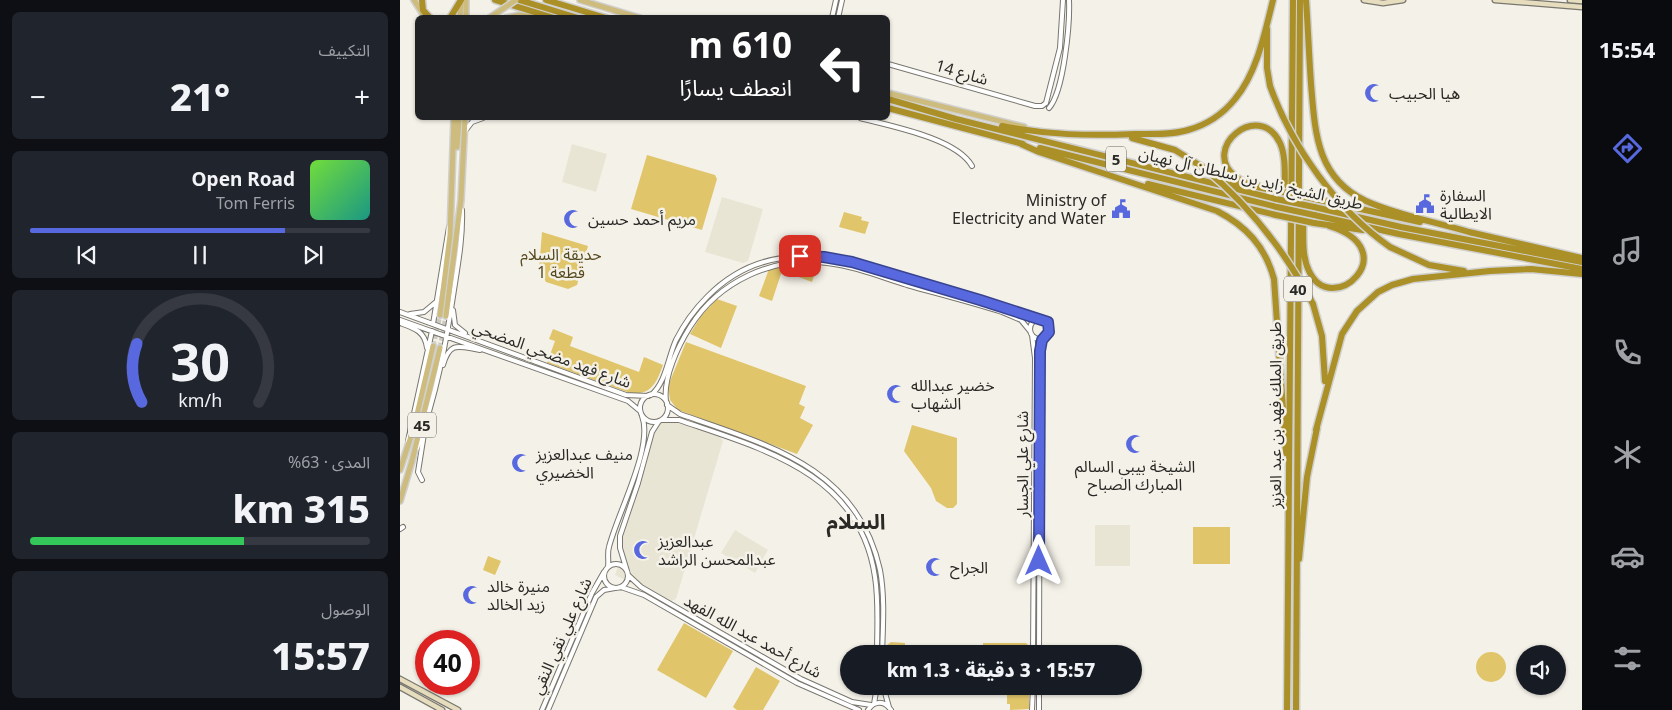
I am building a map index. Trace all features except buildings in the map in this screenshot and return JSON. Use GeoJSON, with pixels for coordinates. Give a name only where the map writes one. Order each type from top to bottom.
{"type":"FeatureCollection","features":[{"type":"Feature","properties":{"kind":"highway"},"geometry":{"type":"LineString","coordinates":[[422,0],[423,10],[427,15]]}},
{"type":"Feature","properties":{"kind":"highway"},"geometry":{"type":"LineString","coordinates":[[453,15],[461,0]]}},
{"type":"Feature","properties":{"kind":"highway"},"geometry":{"type":"LineString","coordinates":[[517,0],[568,15]]}},
{"type":"Feature","properties":{"kind":"highway"},"geometry":{"type":"LineString","coordinates":[[546,0],[596,15]]}},
{"type":"Feature","properties":{"kind":"highway"},"geometry":{"type":"LineString","coordinates":[[956,119],[1053,135],[1179,132],[1199,126],[1220,114],[1235,99],[1246,82],[1273,0]]}},
{"type":"Feature","properties":{"kind":"highway","name":"طريق الملك فهد بن عبد العزيز"},"geometry":{"type":"LineString","coordinates":[[1287,710],[1293,0]]}},
{"type":"Feature","properties":{"kind":"highway","name":"طريق الملك فهد بن عبد العزيز"},"geometry":{"type":"LineString","coordinates":[[1296,710],[1300,0]]}},
{"type":"Feature","properties":{"kind":"highway"},"geometry":{"type":"LineString","coordinates":[[1306,0],[1316,133],[1322,154],[1333,174],[1342,184],[1365,200],[1472,233]]}},
{"type":"Feature","properties":{"kind":"highway"},"geometry":{"type":"LineString","coordinates":[[498,1],[544,15]]}},
{"type":"Feature","properties":{"kind":"highway"},"geometry":{"type":"LineString","coordinates":[[1271,8],[1266,46],[1270,86],[1285,124],[1328,186],[1369,230],[1390,247],[1429,265],[1453,270],[1490,271]]}},
{"type":"Feature","properties":{"kind":"highway","name":"طريق الشيخ زايد بن سلطان آل نهيان"},"geometry":{"type":"LineString","coordinates":[[890,100],[956,119],[1276,199],[1401,227],[1582,262]]}},
{"type":"Feature","properties":{"kind":"highway","name":"طريق الشيخ زايد بن سلطان آل نهيان"},"geometry":{"type":"LineString","coordinates":[[890,110],[1276,207],[1398,234],[1582,270]]}},
{"type":"Feature","properties":{"kind":"highway"},"geometry":{"type":"LineString","coordinates":[[1261,187],[1238,179],[1230,170],[1225,159],[1225,150],[1229,139],[1236,132],[1247,126],[1267,129],[1274,135],[1281,146],[1290,239]]}},
{"type":"Feature","properties":{"kind":"highway"},"geometry":{"type":"LineString","coordinates":[[1107,135],[1159,143],[1175,150],[1204,168],[1234,194],[1266,230],[1289,262],[1312,304],[1321,328],[1326,361],[1324,391],[1307,477],[1296,577]]}},
{"type":"Feature","properties":{"kind":"highway"},"geometry":{"type":"LineString","coordinates":[[1021,144],[1039,152],[1217,211],[1245,229],[1261,247],[1271,268],[1276,292],[1289,474]]}},
{"type":"Feature","properties":{"kind":"highway"},"geometry":{"type":"LineString","coordinates":[[1169,173],[1261,187],[1582,256]]}},
{"type":"Feature","properties":{"kind":"highway"},"geometry":{"type":"LineString","coordinates":[[1113,176],[1314,224],[1398,234]]}},
{"type":"Feature","properties":{"kind":"highway"},"geometry":{"type":"LineString","coordinates":[[1299,185],[1305,257],[1309,271],[1314,280],[1322,285],[1330,287],[1344,286],[1354,280],[1361,271],[1363,263],[1361,248],[1353,236],[1329,226]]}},
{"type":"Feature","properties":{"kind":"highway"},"geometry":{"type":"LineString","coordinates":[[1316,430],[1339,342],[1351,318],[1370,298],[1392,285],[1412,279],[1490,271],[1531,269],[1582,274]]}},
{"type":"Feature","properties":{"kind":"main road"},"geometry":{"type":"LineString","coordinates":[[414,0],[424,15]]}},
{"type":"Feature","properties":{"kind":"main road"},"geometry":{"type":"LineString","coordinates":[[460,15],[461,0]]}},
{"type":"Feature","properties":{"kind":"main road"},"geometry":{"type":"LineString","coordinates":[[466,0],[466,15]]}},
{"type":"Feature","properties":{"kind":"main road"},"geometry":{"type":"LineString","coordinates":[[493,15],[517,0]]}},
{"type":"Feature","properties":{"kind":"main road"},"geometry":{"type":"LineString","coordinates":[[580,0],[630,15]]}},
{"type":"Feature","properties":{"kind":"main road"},"geometry":{"type":"LineString","coordinates":[[592,0],[632,15]]}},
{"type":"Feature","properties":{"kind":"main road"},"geometry":{"type":"LineString","coordinates":[[1364,0],[1383,3],[1403,0]]}},
{"type":"Feature","properties":{"kind":"main road"},"geometry":{"type":"LineString","coordinates":[[1494,0],[1582,7]]}},
{"type":"Feature","properties":{"kind":"main road"},"geometry":{"type":"LineString","coordinates":[[1570,0],[1582,1]]}},
{"type":"Feature","properties":{"kind":"main road"},"geometry":{"type":"LineString","coordinates":[[890,94],[1053,135]]}},
{"type":"Feature","properties":{"kind":"main road"},"geometry":{"type":"LineString","coordinates":[[454,120],[454,170]]}},
{"type":"Feature","properties":{"kind":"main road"},"geometry":{"type":"LineString","coordinates":[[458,120],[443,316],[461,200],[465,120]]}},
{"type":"Feature","properties":{"kind":"main road","name":"45"},"geometry":{"type":"LineString","coordinates":[[400,470],[408,447],[434,346]]}},
{"type":"Feature","properties":{"kind":"main road","name":"45"},"geometry":{"type":"LineString","coordinates":[[400,501],[440,348]]}},
{"type":"Feature","properties":{"kind":"main road"},"geometry":{"type":"LineString","coordinates":[[400,679],[458,710]]}},
{"type":"Feature","properties":{"kind":"main road"},"geometry":{"type":"LineString","coordinates":[[400,686],[442,710]]}},
{"type":"Feature","properties":{"kind":"street"},"geometry":{"type":"LineString","coordinates":[[833,15],[836,0]]}},
{"type":"Feature","properties":{"kind":"street"},"geometry":{"type":"LineString","coordinates":[[839,15],[842,0]]}},
{"type":"Feature","properties":{"kind":"street"},"geometry":{"type":"LineString","coordinates":[[1049,108],[1046,107],[1046,103],[1061,39],[1064,0]]}},
{"type":"Feature","properties":{"kind":"street"},"geometry":{"type":"LineString","coordinates":[[1049,108],[1058,84],[1067,40],[1069,0]]}},
{"type":"Feature","properties":{"kind":"street","name":"شارع 14"},"geometry":{"type":"LineString","coordinates":[[890,65],[1030,105],[1040,107],[1046,103]]}},
{"type":"Feature","properties":{"kind":"street"},"geometry":{"type":"LineString","coordinates":[[1052,83],[1054,86],[1058,84]]}},
{"type":"Feature","properties":{"kind":"street","name":"شارع 14"},"geometry":{"type":"LineString","coordinates":[[1030,105],[1043,110],[1049,108]]}},
{"type":"Feature","properties":{"kind":"street"},"geometry":{"type":"LineString","coordinates":[[465,133],[472,122],[478,120]]}},
{"type":"Feature","properties":{"kind":"street"},"geometry":{"type":"LineString","coordinates":[[866,120],[940,143],[963,155],[972,166]]}},
{"type":"Feature","properties":{"kind":"street"},"geometry":{"type":"LineString","coordinates":[[440,374],[462,231],[461,200]]}},
{"type":"Feature","properties":{"kind":"street"},"geometry":{"type":"LineString","coordinates":[[408,447],[410,424],[432,331],[450,225]]}},
{"type":"Feature","properties":{"kind":"street"},"geometry":{"type":"LineString","coordinates":[[781,264],[801,262],[828,263],[921,289],[1012,316],[1024,322],[1036,338],[1044,338],[1049,332],[1049,325],[1043,319],[1037,319],[838,259],[800,256],[782,258],[755,266],[725,282],[698,307],[681,332],[658,387],[641,404],[640,411],[642,416],[650,422],[679,420],[785,459],[818,480],[847,511],[865,543],[875,575],[877,645]]}},
{"type":"Feature","properties":{"kind":"street"},"geometry":{"type":"LineString","coordinates":[[628,573],[619,564],[608,566],[604,572],[606,583],[615,588],[621,587],[626,582],[628,573],[620,548],[620,536],[652,430],[668,412],[665,390],[681,343],[692,324],[711,301],[730,286],[758,271],[798,260],[800,256]]}},
{"type":"Feature","properties":{"kind":"street"},"geometry":{"type":"LineString","coordinates":[[730,286],[731,281],[755,266]]}},
{"type":"Feature","properties":{"kind":"street"},"geometry":{"type":"LineString","coordinates":[[920,283],[921,289]]}},
{"type":"Feature","properties":{"kind":"street"},"geometry":{"type":"LineString","coordinates":[[921,289],[926,284]]}},
{"type":"Feature","properties":{"kind":"street"},"geometry":{"type":"LineString","coordinates":[[453,298],[453,319],[457,327],[499,348]]}},
{"type":"Feature","properties":{"kind":"street"},"geometry":{"type":"LineString","coordinates":[[402,313],[424,312],[437,300]]}},
{"type":"Feature","properties":{"kind":"street"},"geometry":{"type":"LineString","coordinates":[[1012,316],[1015,311]]}},
{"type":"Feature","properties":{"kind":"street","name":"شارع فهد مضحي المضحي"},"geometry":{"type":"LineString","coordinates":[[402,313],[448,328],[620,393],[633,397],[649,395]]}},
{"type":"Feature","properties":{"kind":"street"},"geometry":{"type":"LineString","coordinates":[[1031,333],[1030,325],[1037,319]]}},
{"type":"Feature","properties":{"kind":"street"},"geometry":{"type":"LineString","coordinates":[[400,321],[423,334],[427,353]]}},
{"type":"Feature","properties":{"kind":"street","name":"شارع فهد مضحي المضحي"},"geometry":{"type":"LineString","coordinates":[[400,321],[617,398],[632,404],[640,411]]}},
{"type":"Feature","properties":{"kind":"street","name":"شارع علي الجسار"},"geometry":{"type":"LineString","coordinates":[[1031,333],[1035,375],[1033,645]]}},
{"type":"Feature","properties":{"kind":"street","name":"شارع علي الجسار"},"geometry":{"type":"LineString","coordinates":[[1039,645],[1040,348],[1044,338]]}},
{"type":"Feature","properties":{"kind":"street"},"geometry":{"type":"LineString","coordinates":[[412,461],[425,428],[446,354],[452,349],[462,346],[486,350]]}},
{"type":"Feature","properties":{"kind":"street"},"geometry":{"type":"LineString","coordinates":[[664,372],[670,374]]}},
{"type":"Feature","properties":{"kind":"street"},"geometry":{"type":"LineString","coordinates":[[1035,375],[1040,375]]}},
{"type":"Feature","properties":{"kind":"street"},"geometry":{"type":"LineString","coordinates":[[617,398],[620,393]]}},
{"type":"Feature","properties":{"kind":"street"},"geometry":{"type":"LineString","coordinates":[[649,395],[658,395],[677,413],[786,453],[813,469],[839,492],[858,518],[871,544],[880,572],[882,645]]}},
{"type":"Feature","properties":{"kind":"street","name":"شارع علي نقي النقي"},"geometry":{"type":"LineString","coordinates":[[608,566],[609,546],[630,490],[642,445],[645,427],[642,416]]}},
{"type":"Feature","properties":{"kind":"street"},"geometry":{"type":"LineString","coordinates":[[422,480],[418,472],[425,428]]}},
{"type":"Feature","properties":{"kind":"street"},"geometry":{"type":"LineString","coordinates":[[642,445],[648,447]]}},
{"type":"Feature","properties":{"kind":"street"},"geometry":{"type":"LineString","coordinates":[[785,459],[786,453]]}},
{"type":"Feature","properties":{"kind":"street"},"geometry":{"type":"LineString","coordinates":[[785,459],[791,457],[813,469]]}},
{"type":"Feature","properties":{"kind":"street"},"geometry":{"type":"LineString","coordinates":[[418,472],[424,475]]}},
{"type":"Feature","properties":{"kind":"street"},"geometry":{"type":"LineString","coordinates":[[1034,476],[1040,474]]}},
{"type":"Feature","properties":{"kind":"street"},"geometry":{"type":"LineString","coordinates":[[1034,476],[1040,479]]}},
{"type":"Feature","properties":{"kind":"street","name":"شارع علي نقي النقي"},"geometry":{"type":"LineString","coordinates":[[542,710],[592,593],[604,572]]}},
{"type":"Feature","properties":{"kind":"street"},"geometry":{"type":"LineString","coordinates":[[875,575],[880,572]]}},
{"type":"Feature","properties":{"kind":"street","name":"شارع أحمد عبد الله الفهد"},"geometry":{"type":"LineString","coordinates":[[628,573],[641,587],[831,694],[857,704],[873,705],[883,703],[890,709]]}},
{"type":"Feature","properties":{"kind":"street"},"geometry":{"type":"LineString","coordinates":[[875,575],[881,577]]}},
{"type":"Feature","properties":{"kind":"street","name":"شارع أحمد عبد الله الفهد"},"geometry":{"type":"LineString","coordinates":[[621,587],[644,595],[805,687],[859,710]]}},
{"type":"Feature","properties":{"kind":"street","name":"شارع علي نقي النقي"},"geometry":{"type":"LineString","coordinates":[[548,710],[596,597],[604,590],[615,588]]}},
{"type":"Feature","properties":{"kind":"street"},"geometry":{"type":"LineString","coordinates":[[1033,603],[1039,603]]}},
{"type":"Feature","properties":{"kind":"street"},"geometry":{"type":"LineString","coordinates":[[1033,616],[1039,616]]}},
{"type":"Feature","properties":{"kind":"street"},"geometry":{"type":"LineString","coordinates":[[725,642],[730,638]]}},
{"type":"Feature","properties":{"kind":"street"},"geometry":{"type":"LineString","coordinates":[[729,644],[730,638]]}},
{"type":"Feature","properties":{"kind":"street"},"geometry":{"type":"LineString","coordinates":[[868,710],[873,705],[875,695]]}},
{"type":"Feature","properties":{"kind":"street"},"geometry":{"type":"LineString","coordinates":[[886,695],[890,709]]}},
{"type":"Feature","properties":{"kind":"street"},"geometry":{"type":"LineString","coordinates":[[1032,710],[1033,695]]}},
{"type":"Feature","properties":{"kind":"street"},"geometry":{"type":"LineString","coordinates":[[1038,695],[1039,710]]}},
{"type":"Feature","properties":{"kind":"shaded area"},"geometry":{"type":"Polygon","coordinates":[[[572,144],[607,154],[596,192],[562,182],[572,144]]]}},
{"type":"Feature","properties":{"kind":"shaded area"},"geometry":{"type":"Polygon","coordinates":[[[722,197],[763,209],[748,261],[743,263],[705,252],[722,197]]]}},
{"type":"Feature","properties":{"kind":"shaded area"},"geometry":{"type":"Polygon","coordinates":[[[667,420],[676,421],[719,436],[723,441],[676,599],[669,602],[615,575],[622,556],[622,538],[639,489],[652,431],[656,426],[667,420]]]}},
{"type":"Feature","properties":{"kind":"shaded area"},"geometry":{"type":"Polygon","coordinates":[[[1095,525],[1130,525],[1130,566],[1095,566],[1095,525]]]}},
{"type":"Feature","properties":{"kind":"shaded area"},"geometry":{"type":"Polygon","coordinates":[[[735,530],[768,550],[755,573],[721,553],[735,530]]]}},
{"type":"Feature","properties":{"kind":"green space"},"geometry":{"type":"Polygon","coordinates":[[[647,155],[715,175],[717,179],[702,230],[631,209],[647,155]]]}},
{"type":"Feature","properties":{"kind":"green space"},"geometry":{"type":"Polygon","coordinates":[[[844,212],[862,217],[861,220],[869,222],[865,234],[839,227],[844,212]]]}},
{"type":"Feature","properties":{"kind":"green space","name":"حديقة السلام قطعة 1"},"geometry":{"type":"Polygon","coordinates":[[[542,232],[588,246],[577,285],[568,289],[546,282],[539,269],[542,232]]]}},
{"type":"Feature","properties":{"kind":"green space"},"geometry":{"type":"Polygon","coordinates":[[[801,264],[818,264],[812,282],[782,271],[772,301],[759,296],[769,269],[801,264]]]}},
{"type":"Feature","properties":{"kind":"green space"},"geometry":{"type":"Polygon","coordinates":[[[717,299],[737,306],[721,348],[690,334],[701,316],[717,299]]]}},
{"type":"Feature","properties":{"kind":"green space"},"geometry":{"type":"Polygon","coordinates":[[[553,329],[573,337],[570,346],[639,372],[644,357],[663,365],[652,387],[643,392],[630,393],[547,363],[555,341],[549,339],[553,329]]]}},
{"type":"Feature","properties":{"kind":"green space"},"geometry":{"type":"Polygon","coordinates":[[[686,342],[806,386],[799,404],[805,407],[800,418],[813,425],[797,454],[678,410],[670,400],[668,386],[686,342]]]}},
{"type":"Feature","properties":{"kind":"green space"},"geometry":{"type":"Polygon","coordinates":[[[912,425],[957,438],[957,504],[953,508],[947,508],[936,501],[931,488],[904,451],[912,425]]]}},
{"type":"Feature","properties":{"kind":"green space"},"geometry":{"type":"Polygon","coordinates":[[[1193,527],[1230,527],[1230,564],[1193,564],[1193,527]]]}},
{"type":"Feature","properties":{"kind":"green space"},"geometry":{"type":"Polygon","coordinates":[[[488,556],[501,561],[495,575],[483,570],[488,556]]]}},
{"type":"Feature","properties":{"kind":"green space"},"geometry":{"type":"Polygon","coordinates":[[[684,623],[733,651],[706,698],[657,670],[684,623]]]}},
{"type":"Feature","properties":{"kind":"green space"},"geometry":{"type":"Polygon","coordinates":[[[891,642],[905,643],[905,645],[887,645],[891,642]]]}},
{"type":"Feature","properties":{"kind":"green space"},"geometry":{"type":"Polygon","coordinates":[[[983,643],[1026,643],[1028,645],[983,645],[983,643]]]}},
{"type":"Feature","properties":{"kind":"green space"},"geometry":{"type":"Polygon","coordinates":[[[1491,652],[1497,653],[1505,661],[1505,673],[1497,681],[1491,682],[1485,681],[1477,673],[1476,667],[1477,661],[1485,653],[1491,652]]]}},
{"type":"Feature","properties":{"kind":"green space"},"geometry":{"type":"Polygon","coordinates":[[[756,667],[780,681],[763,710],[737,710],[733,707],[756,667]]]}},
{"type":"Feature","properties":{"kind":"green space"},"geometry":{"type":"Polygon","coordinates":[[[1007,695],[1029,695],[1029,709],[1010,710],[1010,704],[1007,704],[1007,695]]]}},
{"type":"Feature","properties":{"kind":"tunnel"},"geometry":{"type":"LineString","coordinates":[[433,346],[440,315]]}},
{"type":"Feature","properties":{"kind":"tunnel"},"geometry":{"type":"LineString","coordinates":[[440,348],[446,316]]}},
{"type":"Feature","properties":{"kind":"place","name":"هيا الحبيب"},"geometry":{"type":"Point","coordinates":[1374,93]}},
{"type":"Feature","properties":{"kind":"place","name":"السفارة الايطالية"},"geometry":{"type":"Point","coordinates":[1425,204]}},
{"type":"Feature","properties":{"kind":"place","name":"Ministry of Electricity and Water"},"geometry":{"type":"Point","coordinates":[1121,209]}},
{"type":"Feature","properties":{"kind":"place","name":"مريم أحمد حسين"},"geometry":{"type":"Point","coordinates":[573,219]}},
{"type":"Feature","properties":{"kind":"place","name":"خضير عبدالله الشهاب"},"geometry":{"type":"Point","coordinates":[896,394]}},
{"type":"Feature","properties":{"kind":"place","name":"الشيخة بيبي السالم المبارك الصباح"},"geometry":{"type":"Point","coordinates":[1135,444]}},
{"type":"Feature","properties":{"kind":"place","name":"منيف عبدالعزيز الخضيري"},"geometry":{"type":"Point","coordinates":[521,463]}},
{"type":"Feature","properties":{"kind":"place","name":"عبدالعزيز عبدالمحسن الراشد"},"geometry":{"type":"Point","coordinates":[643,550]}},
{"type":"Feature","properties":{"kind":"place","name":"الجراح"},"geometry":{"type":"Point","coordinates":[935,567]}},
{"type":"Feature","properties":{"kind":"place","name":"منيرة خالد زيد الخالد"},"geometry":{"type":"Point","coordinates":[472,595]}},
{"type":"Feature","properties":{"kind":"district","name":"السلام"},"geometry":{"type":"Point","coordinates":[856,521]}},
{"type":"Feature","properties":{"kind":"route"},"geometry":{"type":"LineString","coordinates":[[800,256],[824,257],[852,262],[1048,322],[1050,329],[1048,335],[1042,340],[1040,351],[1039,561]]}}]}
